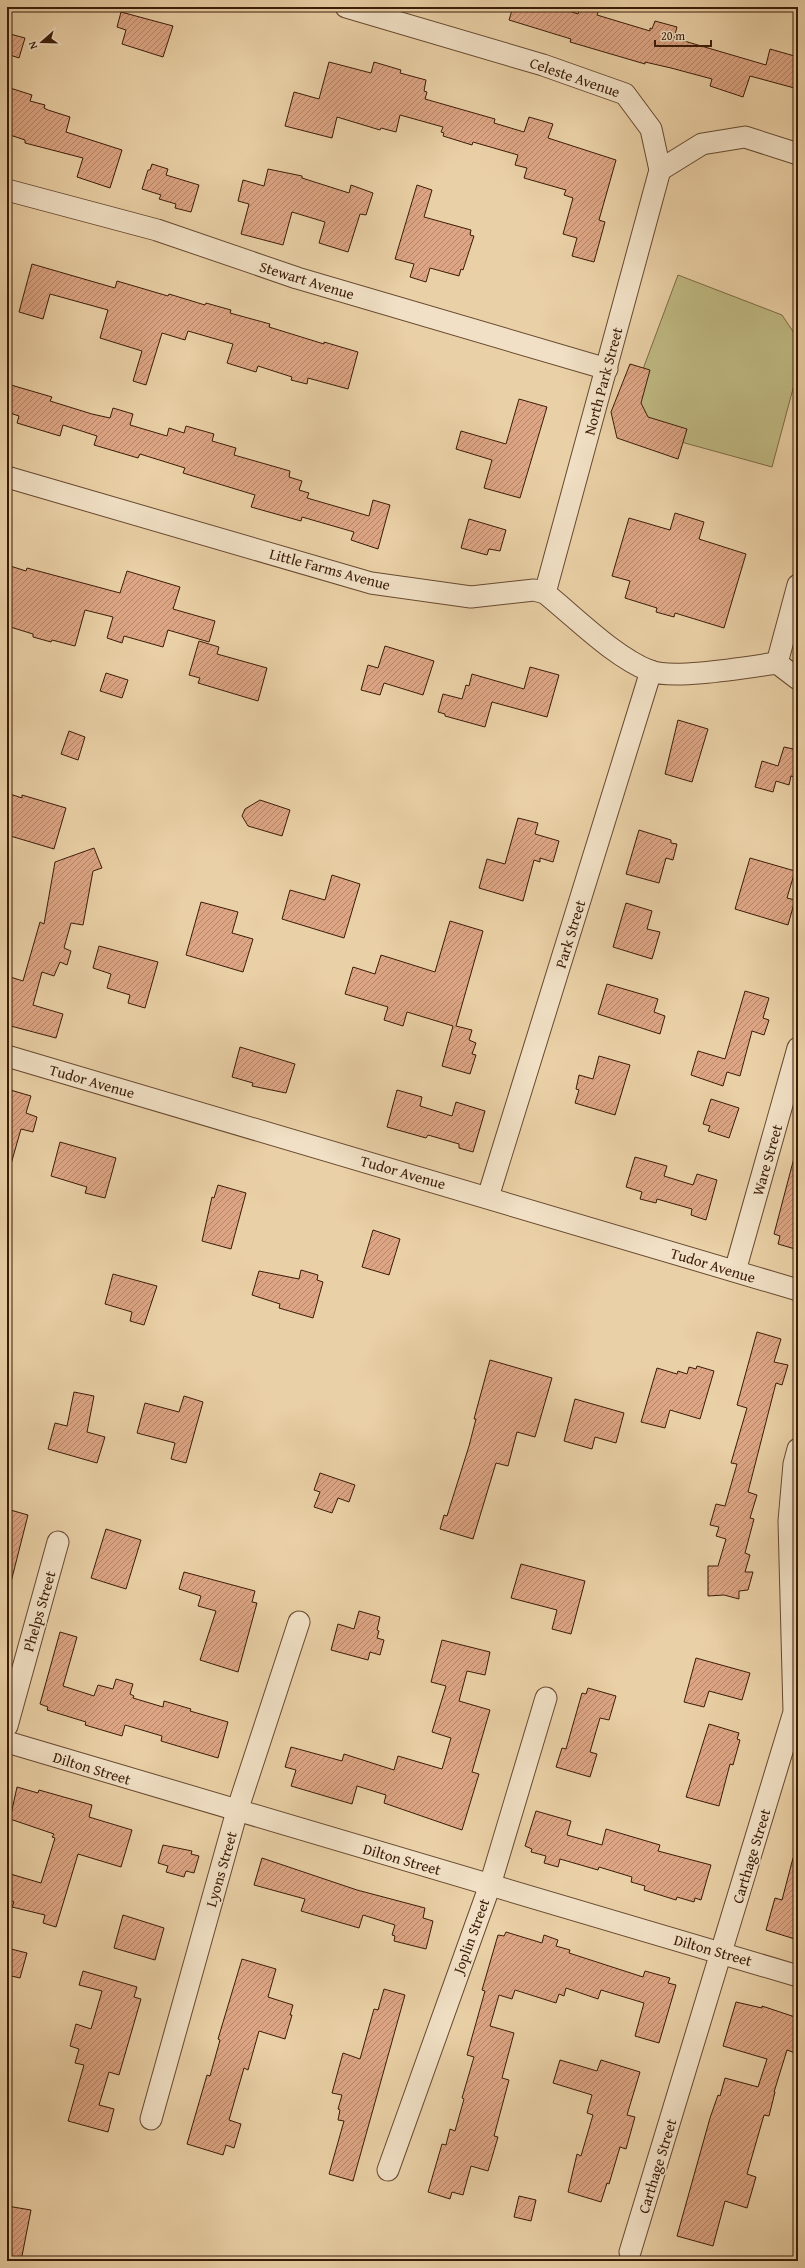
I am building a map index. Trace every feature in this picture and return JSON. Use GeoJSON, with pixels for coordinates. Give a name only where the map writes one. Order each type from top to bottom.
{"type":"FeatureCollection","features":[{"type":"Feature","properties":{"kind":"street","name":"Celeste Avenue"},"geometry":{"type":"LineString","coordinates":[[346,7],[543,65],[625,94],[651,129],[660,170]]}},
{"type":"Feature","properties":{"kind":"street"},"geometry":{"type":"LineString","coordinates":[[660,170],[702,144],[745,137],[798,154]]}},
{"type":"Feature","properties":{"kind":"street","name":"North Park Street"},"geometry":{"type":"LineString","coordinates":[[545,592],[660,170]]}},
{"type":"Feature","properties":{"kind":"street","name":"Stewart Avenue"},"geometry":{"type":"LineString","coordinates":[[7,190],[157,230],[297,278],[607,369]]}},
{"type":"Feature","properties":{"kind":"street","name":"Little Farms Avenue"},"geometry":{"type":"LineString","coordinates":[[7,477],[371,583],[471,597],[534,590],[545,592]]}},
{"type":"Feature","properties":{"kind":"street"},"geometry":{"type":"LineString","coordinates":[[777,663],[798,586]]}},
{"type":"Feature","properties":{"kind":"street"},"geometry":{"type":"LineString","coordinates":[[545,592],[623,657],[651,672],[686,674],[777,663],[798,679]]}},
{"type":"Feature","properties":{"kind":"street","name":"Park Street"},"geometry":{"type":"LineString","coordinates":[[488,1197],[651,672]]}},
{"type":"Feature","properties":{"kind":"street","name":"Ware Street"},"geometry":{"type":"LineString","coordinates":[[735,1271],[798,1048]]}},
{"type":"Feature","properties":{"kind":"street","name":"Tudor Avenue"},"geometry":{"type":"LineString","coordinates":[[7,1056],[488,1197],[798,1290]]}},
{"type":"Feature","properties":{"kind":"street","name":"Carthage Street"},"geometry":{"type":"LineString","coordinates":[[630,2252],[794,1712],[789,1521],[794,1464],[798,1449]]}},
{"type":"Feature","properties":{"kind":"street","name":"Phelps Street"},"geometry":{"type":"LineString","coordinates":[[7,1726],[58,1542]]}},
{"type":"Feature","properties":{"kind":"street","name":"Lyons Street"},"geometry":{"type":"LineString","coordinates":[[151,2119],[237,1811],[299,1622]]}},
{"type":"Feature","properties":{"kind":"street","name":"Joplin Street"},"geometry":{"type":"LineString","coordinates":[[388,2170],[490,1885],[546,1698]]}},
{"type":"Feature","properties":{"kind":"street","name":"Dilton Street"},"geometry":{"type":"LineString","coordinates":[[7,1742],[798,1976]]}},
{"type":"Feature","properties":{"kind":"shaded area"},"geometry":{"type":"Polygon","coordinates":[[[678,275],[782,315],[798,339],[798,370],[772,467],[634,429],[627,412],[678,275]]]}},
{"type":"Feature","properties":{"kind":"building"},"geometry":{"type":"Polygon","coordinates":[[[513,7],[556,7],[578,14],[580,7],[600,7],[597,15],[650,31],[650,28],[652,29],[655,21],[677,27],[674,38],[766,65],[770,49],[798,57],[798,89],[750,76],[743,97],[710,86],[712,79],[645,62],[645,64],[570,42],[571,39],[509,20],[513,7]]]}},
{"type":"Feature","properties":{"kind":"building"},"geometry":{"type":"Polygon","coordinates":[[[121,12],[173,26],[163,57],[122,44],[126,30],[117,27],[121,12]]]}},
{"type":"Feature","properties":{"kind":"building"},"geometry":{"type":"Polygon","coordinates":[[[10,34],[25,38],[19,58],[7,54],[10,34]]]}},
{"type":"Feature","properties":{"kind":"building"},"geometry":{"type":"Polygon","coordinates":[[[329,62],[371,73],[374,62],[401,70],[400,73],[426,80],[424,91],[427,92],[425,99],[495,119],[494,123],[524,132],[529,117],[553,124],[548,138],[616,160],[599,220],[605,222],[594,262],[572,256],[577,238],[563,234],[573,198],[564,195],[566,190],[524,178],[527,168],[515,165],[518,155],[473,142],[472,145],[443,136],[444,133],[441,132],[443,127],[400,115],[396,132],[381,128],[380,130],[337,117],[332,138],[285,126],[294,92],[319,99],[329,62]]]}},
{"type":"Feature","properties":{"kind":"building"},"geometry":{"type":"Polygon","coordinates":[[[7,87],[32,95],[30,101],[45,105],[44,108],[48,110],[70,117],[66,132],[122,150],[110,188],[77,177],[83,158],[25,143],[25,140],[7,134],[7,87]]]}},
{"type":"Feature","properties":{"kind":"building"},"geometry":{"type":"Polygon","coordinates":[[[152,164],[168,169],[166,175],[199,185],[191,212],[175,208],[176,204],[159,199],[161,195],[142,189],[148,170],[150,170],[152,164]]]}},
{"type":"Feature","properties":{"kind":"building"},"geometry":{"type":"Polygon","coordinates":[[[268,169],[302,176],[302,178],[349,193],[351,185],[373,193],[366,215],[360,214],[348,252],[319,243],[325,222],[292,212],[283,245],[241,234],[249,204],[238,201],[243,180],[264,186],[268,169]]]}},
{"type":"Feature","properties":{"kind":"building"},"geometry":{"type":"Polygon","coordinates":[[[417,185],[432,190],[424,217],[471,230],[470,235],[474,236],[463,270],[461,269],[459,276],[430,268],[426,282],[410,277],[414,264],[395,259],[417,185]]]}},
{"type":"Feature","properties":{"kind":"building"},"geometry":{"type":"Polygon","coordinates":[[[32,264],[115,288],[117,281],[168,296],[169,294],[205,305],[206,303],[231,310],[230,313],[270,324],[269,327],[324,344],[324,342],[358,352],[348,389],[308,378],[307,384],[291,380],[292,377],[258,366],[256,372],[227,363],[233,344],[188,331],[185,340],[162,333],[146,385],[133,381],[142,351],[100,338],[108,310],[50,294],[43,319],[19,312],[32,264]]]}},
{"type":"Feature","properties":{"kind":"building"},"geometry":{"type":"Polygon","coordinates":[[[630,364],[650,370],[641,403],[648,417],[687,429],[678,459],[617,438],[611,412],[630,364]]]}},
{"type":"Feature","properties":{"kind":"building"},"geometry":{"type":"Polygon","coordinates":[[[11,385],[52,397],[50,401],[92,414],[110,418],[113,408],[133,414],[130,425],[167,436],[169,428],[184,433],[186,426],[214,434],[212,441],[236,448],[234,455],[290,471],[289,477],[302,481],[299,490],[309,493],[307,498],[369,516],[373,500],[390,505],[378,549],[351,540],[354,532],[302,517],[301,521],[251,507],[255,495],[183,473],[185,468],[140,454],[138,458],[94,445],[97,436],[63,425],[60,436],[17,423],[19,416],[7,412],[7,397],[11,385]]]}},
{"type":"Feature","properties":{"kind":"building"},"geometry":{"type":"Polygon","coordinates":[[[519,399],[547,407],[520,498],[484,488],[492,460],[456,449],[461,431],[506,444],[519,399]]]}},
{"type":"Feature","properties":{"kind":"building"},"geometry":{"type":"Polygon","coordinates":[[[675,513],[704,522],[699,539],[746,554],[724,628],[675,613],[674,617],[656,612],[657,608],[625,598],[630,581],[612,576],[629,518],[670,530],[675,513]]]}},
{"type":"Feature","properties":{"kind":"building"},"geometry":{"type":"Polygon","coordinates":[[[469,519],[506,530],[500,551],[489,549],[487,555],[461,548],[469,519]]]}},
{"type":"Feature","properties":{"kind":"building"},"geometry":{"type":"Polygon","coordinates":[[[7,565],[26,571],[27,568],[120,593],[127,571],[180,587],[173,609],[215,621],[209,642],[168,630],[163,647],[124,636],[122,643],[107,638],[113,617],[85,610],[75,646],[33,637],[33,634],[7,626],[7,565]]]}},
{"type":"Feature","properties":{"kind":"building"},"geometry":{"type":"Polygon","coordinates":[[[199,641],[219,647],[217,654],[267,668],[258,701],[198,683],[200,678],[189,675],[199,641]]]}},
{"type":"Feature","properties":{"kind":"building"},"geometry":{"type":"Polygon","coordinates":[[[385,646],[434,661],[423,695],[384,683],[380,695],[361,690],[368,665],[378,668],[385,646]]]}},
{"type":"Feature","properties":{"kind":"building"},"geometry":{"type":"Polygon","coordinates":[[[530,667],[559,675],[547,717],[492,702],[485,727],[445,716],[445,714],[438,712],[443,694],[462,699],[466,685],[469,686],[472,674],[524,689],[530,667]]]}},
{"type":"Feature","properties":{"kind":"building"},"geometry":{"type":"Polygon","coordinates":[[[106,673],[128,680],[122,698],[100,691],[106,673]]]}},
{"type":"Feature","properties":{"kind":"building"},"geometry":{"type":"Polygon","coordinates":[[[678,720],[708,729],[692,782],[665,774],[678,720]]]}},
{"type":"Feature","properties":{"kind":"building"},"geometry":{"type":"Polygon","coordinates":[[[69,731],[85,737],[78,760],[61,754],[69,731]]]}},
{"type":"Feature","properties":{"kind":"building"},"geometry":{"type":"Polygon","coordinates":[[[784,747],[798,750],[798,778],[791,776],[789,785],[776,781],[773,792],[755,787],[762,761],[778,766],[784,747]]]}},
{"type":"Feature","properties":{"kind":"building"},"geometry":{"type":"Polygon","coordinates":[[[7,793],[22,798],[22,795],[66,808],[54,849],[7,835],[7,793]]]}},
{"type":"Feature","properties":{"kind":"building"},"geometry":{"type":"Polygon","coordinates":[[[260,800],[290,810],[282,836],[248,826],[242,816],[245,809],[260,800]]]}},
{"type":"Feature","properties":{"kind":"building"},"geometry":{"type":"Polygon","coordinates":[[[518,818],[538,823],[535,834],[559,841],[553,862],[540,858],[540,862],[534,860],[523,901],[479,888],[487,859],[505,864],[518,818]]]}},
{"type":"Feature","properties":{"kind":"building"},"geometry":{"type":"Polygon","coordinates":[[[639,830],[671,840],[671,843],[677,844],[673,860],[666,858],[659,883],[626,874],[639,830]]]}},
{"type":"Feature","properties":{"kind":"building"},"geometry":{"type":"Polygon","coordinates":[[[94,848],[102,868],[93,871],[83,925],[71,923],[64,948],[71,951],[67,965],[60,962],[54,976],[42,972],[33,1005],[63,1014],[56,1038],[7,1025],[7,976],[23,981],[40,922],[44,924],[55,862],[94,848]]]}},
{"type":"Feature","properties":{"kind":"building"},"geometry":{"type":"Polygon","coordinates":[[[750,858],[795,871],[787,898],[795,900],[788,925],[735,909],[750,858]]]}},
{"type":"Feature","properties":{"kind":"building"},"geometry":{"type":"Polygon","coordinates":[[[332,875],[360,884],[344,938],[282,919],[290,890],[325,900],[332,875]]]}},
{"type":"Feature","properties":{"kind":"building"},"geometry":{"type":"Polygon","coordinates":[[[201,902],[238,912],[232,933],[253,939],[243,972],[186,955],[201,902]]]}},
{"type":"Feature","properties":{"kind":"building"},"geometry":{"type":"Polygon","coordinates":[[[626,903],[652,911],[647,929],[660,932],[652,959],[613,947],[626,903]]]}},
{"type":"Feature","properties":{"kind":"building"},"geometry":{"type":"Polygon","coordinates":[[[450,921],[483,931],[456,1026],[472,1030],[469,1040],[476,1043],[472,1054],[476,1055],[470,1074],[442,1066],[453,1026],[407,1012],[403,1026],[384,1020],[388,1007],[345,994],[353,967],[375,974],[381,955],[435,972],[450,921]]]}},
{"type":"Feature","properties":{"kind":"building"},"geometry":{"type":"Polygon","coordinates":[[[99,946],[158,962],[145,1008],[128,1003],[130,995],[107,988],[111,974],[93,968],[99,946]]]}},
{"type":"Feature","properties":{"kind":"building"},"geometry":{"type":"Polygon","coordinates":[[[607,984],[658,999],[654,1012],[665,1016],[660,1034],[598,1014],[607,984]]]}},
{"type":"Feature","properties":{"kind":"building"},"geometry":{"type":"Polygon","coordinates":[[[745,991],[769,998],[763,1018],[769,1020],[764,1035],[752,1031],[740,1076],[727,1072],[723,1086],[691,1075],[698,1051],[725,1059],[745,991]]]}},
{"type":"Feature","properties":{"kind":"building"},"geometry":{"type":"Polygon","coordinates":[[[240,1047],[295,1064],[286,1093],[252,1086],[253,1083],[232,1077],[240,1047]]]}},
{"type":"Feature","properties":{"kind":"building"},"geometry":{"type":"Polygon","coordinates":[[[599,1056],[630,1065],[615,1115],[575,1103],[579,1090],[576,1089],[579,1075],[593,1079],[599,1056]]]}},
{"type":"Feature","properties":{"kind":"building"},"geometry":{"type":"Polygon","coordinates":[[[7,1089],[31,1096],[26,1113],[37,1117],[33,1132],[21,1129],[11,1164],[7,1163],[7,1089]]]}},
{"type":"Feature","properties":{"kind":"building"},"geometry":{"type":"Polygon","coordinates":[[[397,1090],[422,1097],[420,1106],[452,1116],[456,1102],[485,1111],[473,1152],[459,1148],[459,1144],[428,1135],[426,1138],[387,1127],[397,1090]]]}},
{"type":"Feature","properties":{"kind":"building"},"geometry":{"type":"Polygon","coordinates":[[[711,1099],[739,1108],[729,1138],[708,1131],[710,1126],[703,1124],[711,1099]]]}},
{"type":"Feature","properties":{"kind":"building"},"geometry":{"type":"Polygon","coordinates":[[[60,1142],[116,1158],[105,1198],[85,1193],[87,1187],[51,1176],[60,1142]]]}},
{"type":"Feature","properties":{"kind":"building"},"geometry":{"type":"Polygon","coordinates":[[[635,1157],[667,1166],[664,1176],[693,1185],[697,1174],[717,1180],[706,1220],[691,1215],[692,1209],[657,1199],[656,1203],[640,1199],[642,1192],[626,1187],[635,1157]]]}},
{"type":"Feature","properties":{"kind":"building"},"geometry":{"type":"Polygon","coordinates":[[[794,1158],[798,1159],[798,1238],[795,1249],[778,1244],[780,1236],[774,1234],[794,1158]]]}},
{"type":"Feature","properties":{"kind":"building"},"geometry":{"type":"Polygon","coordinates":[[[218,1185],[246,1193],[231,1249],[202,1241],[212,1197],[214,1198],[218,1185]]]}},
{"type":"Feature","properties":{"kind":"building"},"geometry":{"type":"Polygon","coordinates":[[[373,1230],[400,1239],[389,1275],[362,1267],[373,1230]]]}},
{"type":"Feature","properties":{"kind":"building"},"geometry":{"type":"Polygon","coordinates":[[[301,1270],[318,1275],[317,1280],[323,1282],[313,1318],[279,1308],[280,1304],[252,1295],[259,1271],[299,1279],[301,1270]]]}},
{"type":"Feature","properties":{"kind":"building"},"geometry":{"type":"Polygon","coordinates":[[[113,1274],[157,1286],[144,1325],[130,1321],[132,1312],[105,1304],[113,1274]]]}},
{"type":"Feature","properties":{"kind":"building"},"geometry":{"type":"Polygon","coordinates":[[[757,1332],[781,1339],[774,1362],[788,1365],[782,1385],[776,1383],[748,1492],[757,1495],[750,1518],[754,1519],[745,1553],[750,1555],[745,1572],[753,1572],[748,1590],[739,1591],[739,1599],[724,1595],[708,1596],[708,1566],[718,1566],[726,1539],[716,1536],[719,1527],[710,1525],[716,1504],[725,1506],[737,1464],[731,1463],[747,1408],[737,1405],[757,1332]]]}},
{"type":"Feature","properties":{"kind":"building"},"geometry":{"type":"Polygon","coordinates":[[[490,1360],[552,1378],[535,1437],[517,1432],[508,1466],[496,1463],[473,1539],[440,1529],[444,1515],[447,1516],[469,1446],[476,1419],[474,1419],[490,1360]]]}},
{"type":"Feature","properties":{"kind":"building"},"geometry":{"type":"Polygon","coordinates":[[[697,1366],[714,1371],[700,1419],[670,1410],[665,1428],[641,1422],[657,1368],[677,1374],[678,1371],[687,1374],[689,1367],[696,1369],[697,1366]]]}},
{"type":"Feature","properties":{"kind":"building"},"geometry":{"type":"Polygon","coordinates":[[[74,1392],[94,1396],[87,1432],[105,1437],[97,1463],[48,1449],[55,1423],[67,1426],[74,1392]]]}},
{"type":"Feature","properties":{"kind":"building"},"geometry":{"type":"Polygon","coordinates":[[[184,1396],[203,1402],[186,1463],[171,1459],[175,1443],[137,1433],[145,1403],[179,1412],[184,1396]]]}},
{"type":"Feature","properties":{"kind":"building"},"geometry":{"type":"Polygon","coordinates":[[[575,1399],[624,1413],[616,1443],[595,1437],[592,1449],[564,1441],[575,1399]]]}},
{"type":"Feature","properties":{"kind":"building"},"geometry":{"type":"Polygon","coordinates":[[[320,1473],[355,1485],[349,1502],[338,1498],[332,1513],[314,1507],[320,1492],[314,1490],[320,1473]]]}},
{"type":"Feature","properties":{"kind":"building"},"geometry":{"type":"Polygon","coordinates":[[[7,1509],[28,1515],[11,1582],[7,1581],[7,1509]]]}},
{"type":"Feature","properties":{"kind":"building"},"geometry":{"type":"Polygon","coordinates":[[[106,1529],[141,1540],[126,1589],[91,1578],[106,1529]]]}},
{"type":"Feature","properties":{"kind":"building"},"geometry":{"type":"Polygon","coordinates":[[[521,1564],[585,1581],[571,1634],[552,1629],[557,1610],[511,1598],[521,1564]]]}},
{"type":"Feature","properties":{"kind":"building"},"geometry":{"type":"Polygon","coordinates":[[[184,1572],[255,1591],[252,1602],[257,1603],[238,1672],[200,1660],[216,1611],[198,1606],[201,1596],[179,1589],[184,1572]]]}},
{"type":"Feature","properties":{"kind":"building"},"geometry":{"type":"Polygon","coordinates":[[[359,1611],[380,1617],[377,1638],[384,1640],[380,1655],[370,1652],[368,1660],[331,1650],[338,1624],[354,1629],[359,1611]]]}},
{"type":"Feature","properties":{"kind":"building"},"geometry":{"type":"Polygon","coordinates":[[[60,1632],[77,1637],[63,1686],[94,1696],[98,1685],[113,1689],[116,1679],[133,1684],[130,1694],[134,1696],[133,1698],[163,1707],[164,1701],[191,1709],[190,1711],[228,1722],[218,1758],[161,1741],[162,1736],[125,1725],[122,1736],[85,1725],[86,1722],[47,1710],[48,1707],[40,1704],[60,1632]]]}},
{"type":"Feature","properties":{"kind":"building"},"geometry":{"type":"Polygon","coordinates":[[[442,1640],[490,1652],[485,1675],[467,1671],[459,1701],[490,1710],[472,1772],[479,1774],[462,1830],[384,1803],[386,1795],[357,1786],[352,1804],[291,1786],[296,1770],[285,1767],[291,1747],[342,1761],[344,1754],[394,1770],[398,1756],[442,1769],[451,1738],[432,1732],[446,1686],[431,1682],[442,1640]]]}},
{"type":"Feature","properties":{"kind":"building"},"geometry":{"type":"Polygon","coordinates":[[[696,1658],[750,1673],[742,1700],[709,1691],[704,1707],[684,1702],[696,1658]]]}},
{"type":"Feature","properties":{"kind":"building"},"geometry":{"type":"Polygon","coordinates":[[[588,1688],[616,1696],[609,1720],[600,1718],[590,1752],[597,1754],[590,1777],[556,1767],[562,1748],[566,1749],[582,1693],[586,1694],[588,1688]]]}},
{"type":"Feature","properties":{"kind":"building"},"geometry":{"type":"Polygon","coordinates":[[[709,1724],[739,1733],[737,1739],[740,1740],[733,1765],[730,1764],[719,1806],[686,1797],[709,1724]]]}},
{"type":"Feature","properties":{"kind":"building"},"geometry":{"type":"Polygon","coordinates":[[[17,1787],[38,1793],[39,1790],[92,1805],[89,1817],[132,1830],[121,1867],[78,1854],[56,1927],[43,1923],[45,1915],[12,1907],[14,1902],[9,1900],[11,1893],[7,1892],[7,1873],[41,1883],[55,1838],[52,1837],[54,1834],[10,1819],[17,1787]]]}},
{"type":"Feature","properties":{"kind":"building"},"geometry":{"type":"Polygon","coordinates":[[[536,1811],[571,1821],[567,1835],[602,1845],[606,1829],[660,1845],[658,1851],[711,1865],[701,1900],[695,1898],[694,1902],[677,1897],[676,1900],[644,1890],[645,1886],[631,1882],[632,1877],[599,1867],[598,1870],[560,1859],[558,1867],[544,1863],[546,1856],[531,1852],[532,1849],[525,1846],[536,1811]]]}},
{"type":"Feature","properties":{"kind":"building"},"geometry":{"type":"Polygon","coordinates":[[[163,1845],[192,1851],[191,1854],[199,1856],[194,1873],[186,1871],[184,1877],[166,1872],[168,1866],[158,1863],[163,1845]]]}},
{"type":"Feature","properties":{"kind":"building"},"geometry":{"type":"Polygon","coordinates":[[[262,1858],[357,1890],[425,1908],[423,1918],[433,1921],[426,1949],[394,1941],[395,1936],[392,1935],[395,1925],[363,1915],[359,1928],[301,1911],[305,1899],[254,1885],[262,1858]]]}},
{"type":"Feature","properties":{"kind":"building"},"geometry":{"type":"Polygon","coordinates":[[[793,1858],[798,1859],[798,1940],[766,1930],[775,1898],[782,1900],[793,1858]]]}},
{"type":"Feature","properties":{"kind":"building"},"geometry":{"type":"Polygon","coordinates":[[[123,1915],[164,1928],[155,1960],[114,1948],[123,1915]]]}},
{"type":"Feature","properties":{"kind":"building"},"geometry":{"type":"Polygon","coordinates":[[[506,1932],[542,1943],[544,1935],[558,1940],[556,1946],[570,1950],[569,1953],[643,1977],[645,1971],[670,1978],[668,1983],[676,1985],[659,2043],[635,2036],[644,2003],[601,1990],[598,1999],[566,1988],[564,1996],[559,1994],[556,2003],[515,1990],[512,1999],[499,1995],[490,2026],[514,2033],[502,2078],[509,2080],[494,2136],[498,2137],[488,2171],[471,2166],[463,2195],[452,2192],[450,2199],[428,2192],[442,2144],[446,2145],[450,2129],[455,2131],[464,2099],[462,2098],[474,2057],[467,2055],[485,1991],[482,1990],[498,1935],[504,1936],[506,1932]]]}},
{"type":"Feature","properties":{"kind":"building"},"geometry":{"type":"Polygon","coordinates":[[[7,1948],[27,1953],[20,1978],[7,1975],[7,1948]]]}},
{"type":"Feature","properties":{"kind":"building"},"geometry":{"type":"Polygon","coordinates":[[[242,1959],[276,1969],[268,1997],[293,2005],[290,2015],[292,2015],[285,2039],[259,2031],[248,2070],[244,2068],[229,2120],[241,2124],[234,2148],[226,2145],[223,2155],[187,2144],[207,2075],[210,2076],[220,2040],[218,2039],[242,1959]]]}},
{"type":"Feature","properties":{"kind":"building"},"geometry":{"type":"Polygon","coordinates":[[[83,1971],[137,1987],[134,1997],[141,1999],[119,2075],[109,2072],[99,2105],[114,2109],[108,2132],[68,2121],[84,2065],[75,2063],[79,2049],[70,2046],[76,2024],[91,2029],[102,1991],[79,1985],[83,1971]]]}},
{"type":"Feature","properties":{"kind":"building"},"geometry":{"type":"Polygon","coordinates":[[[384,1989],[405,1995],[353,2181],[329,2174],[344,2121],[338,2120],[340,2110],[338,2109],[342,2095],[332,2093],[343,2053],[360,2059],[374,2009],[378,2010],[384,1989]]]}},
{"type":"Feature","properties":{"kind":"building"},"geometry":{"type":"Polygon","coordinates":[[[736,2002],[762,2008],[762,2006],[798,2018],[798,2054],[787,2050],[774,2092],[769,2116],[764,2115],[747,2174],[756,2177],[747,2208],[725,2201],[713,2246],[677,2236],[710,2118],[718,2095],[720,2096],[725,2078],[758,2087],[767,2059],[723,2046],[736,2002]]]}},
{"type":"Feature","properties":{"kind":"building"},"geometry":{"type":"Polygon","coordinates":[[[560,2060],[597,2071],[601,2060],[640,2072],[627,2115],[635,2117],[626,2149],[620,2147],[609,2184],[607,2183],[601,2202],[568,2192],[577,2154],[581,2156],[593,2115],[587,2113],[592,2095],[553,2083],[560,2060]]]}},
{"type":"Feature","properties":{"kind":"building"},"geometry":{"type":"Polygon","coordinates":[[[519,2196],[536,2200],[531,2221],[514,2217],[519,2196]]]}},
{"type":"Feature","properties":{"kind":"building"},"geometry":{"type":"Polygon","coordinates":[[[7,2206],[31,2210],[21,2261],[7,2261],[7,2206]]]}}]}
